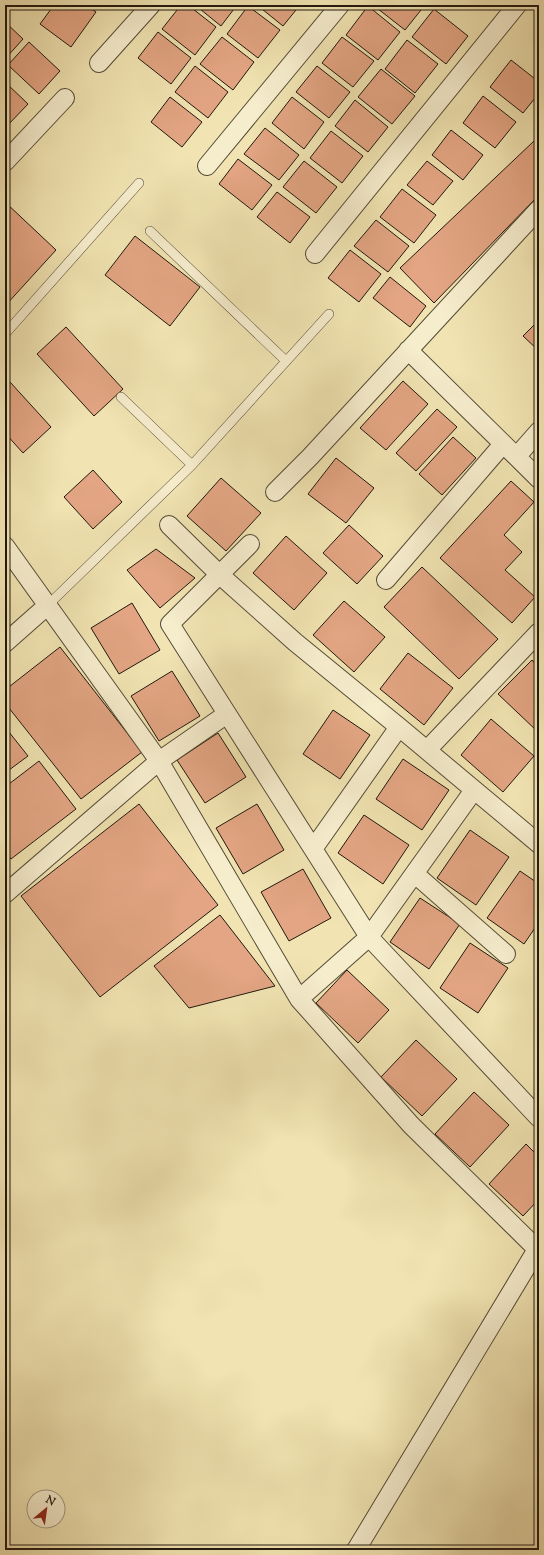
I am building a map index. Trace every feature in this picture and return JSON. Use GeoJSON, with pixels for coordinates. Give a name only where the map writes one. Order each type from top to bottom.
{"type":"FeatureCollection","features":[{"type":"Feature","properties":{"kind":"street"},"geometry":{"type":"LineString","coordinates":[[99,63],[151,5]]}},
{"type":"Feature","properties":{"kind":"street"},"geometry":{"type":"LineString","coordinates":[[207,166],[340,5]]}},
{"type":"Feature","properties":{"kind":"street"},"geometry":{"type":"LineString","coordinates":[[314,254],[517,5]]}},
{"type":"Feature","properties":{"kind":"street"},"geometry":{"type":"LineString","coordinates":[[5,162],[65,98]]}},
{"type":"Feature","properties":{"kind":"street"},"geometry":{"type":"LineString","coordinates":[[275,492],[310,458],[539,209]]}},
{"type":"Feature","properties":{"kind":"street"},"geometry":{"type":"LineString","coordinates":[[408,350],[502,444],[517,456],[539,478]]}},
{"type":"Feature","properties":{"kind":"street"},"geometry":{"type":"LineString","coordinates":[[517,456],[539,431]]}},
{"type":"Feature","properties":{"kind":"street"},"geometry":{"type":"LineString","coordinates":[[386,580],[502,444]]}},
{"type":"Feature","properties":{"kind":"street"},"geometry":{"type":"LineString","coordinates":[[169,525],[220,575],[295,642],[539,844]]}},
{"type":"Feature","properties":{"kind":"street"},"geometry":{"type":"LineString","coordinates":[[250,544],[170,624],[369,936],[539,1118]]}},
{"type":"Feature","properties":{"kind":"street"},"geometry":{"type":"LineString","coordinates":[[5,546],[159,761],[299,999],[411,1125],[538,1247],[356,1550]]}},
{"type":"Feature","properties":{"kind":"street"},"geometry":{"type":"LineString","coordinates":[[5,644],[48,605]]}},
{"type":"Feature","properties":{"kind":"street"},"geometry":{"type":"LineString","coordinates":[[427,750],[539,632]]}},
{"type":"Feature","properties":{"kind":"street"},"geometry":{"type":"LineString","coordinates":[[5,894],[159,761],[227,714]]}},
{"type":"Feature","properties":{"kind":"street"},"geometry":{"type":"LineString","coordinates":[[313,849],[399,727]]}},
{"type":"Feature","properties":{"kind":"street"},"geometry":{"type":"LineString","coordinates":[[299,999],[369,936],[474,790]]}},
{"type":"Feature","properties":{"kind":"street"},"geometry":{"type":"LineString","coordinates":[[415,874],[506,954]]}},
{"type":"Feature","properties":{"kind":"lane"},"geometry":{"type":"LineString","coordinates":[[5,334],[139,184]]}},
{"type":"Feature","properties":{"kind":"lane"},"geometry":{"type":"LineString","coordinates":[[150,231],[286,361]]}},
{"type":"Feature","properties":{"kind":"lane"},"geometry":{"type":"LineString","coordinates":[[48,605],[192,465],[329,314]]}},
{"type":"Feature","properties":{"kind":"lane"},"geometry":{"type":"LineString","coordinates":[[122,397],[192,465]]}},
{"type":"Feature","properties":{"kind":"building"},"geometry":{"type":"Polygon","coordinates":[[[54,5],[86,5],[96,12],[71,47],[40,24],[54,5]]]}},
{"type":"Feature","properties":{"kind":"building"},"geometry":{"type":"Polygon","coordinates":[[[181,5],[188,5],[216,27],[195,55],[162,29],[181,5]]]}},
{"type":"Feature","properties":{"kind":"building"},"geometry":{"type":"Polygon","coordinates":[[[195,5],[237,5],[221,26],[195,5]]]}},
{"type":"Feature","properties":{"kind":"building"},"geometry":{"type":"Polygon","coordinates":[[[257,5],[300,5],[283,26],[257,5]]]}},
{"type":"Feature","properties":{"kind":"building"},"geometry":{"type":"Polygon","coordinates":[[[373,5],[425,5],[405,30],[373,5]]]}},
{"type":"Feature","properties":{"kind":"building"},"geometry":{"type":"Polygon","coordinates":[[[248,6],[280,30],[258,58],[227,34],[248,6]]]}},
{"type":"Feature","properties":{"kind":"building"},"geometry":{"type":"Polygon","coordinates":[[[368,6],[400,32],[378,60],[346,35],[368,6]]]}},
{"type":"Feature","properties":{"kind":"building"},"geometry":{"type":"Polygon","coordinates":[[[434,9],[468,36],[446,64],[412,37],[434,9]]]}},
{"type":"Feature","properties":{"kind":"building"},"geometry":{"type":"Polygon","coordinates":[[[5,22],[23,39],[5,59],[5,22]]]}},
{"type":"Feature","properties":{"kind":"building"},"geometry":{"type":"Polygon","coordinates":[[[158,32],[191,58],[171,84],[138,58],[158,32]]]}},
{"type":"Feature","properties":{"kind":"building"},"geometry":{"type":"Polygon","coordinates":[[[222,37],[254,62],[233,90],[200,64],[222,37]]]}},
{"type":"Feature","properties":{"kind":"building"},"geometry":{"type":"Polygon","coordinates":[[[342,37],[374,61],[353,87],[322,63],[342,37]]]}},
{"type":"Feature","properties":{"kind":"building"},"geometry":{"type":"Polygon","coordinates":[[[407,40],[438,64],[415,93],[385,69],[407,40]]]}},
{"type":"Feature","properties":{"kind":"building"},"geometry":{"type":"Polygon","coordinates":[[[29,42],[60,71],[39,94],[8,65],[29,42]]]}},
{"type":"Feature","properties":{"kind":"building"},"geometry":{"type":"Polygon","coordinates":[[[511,60],[539,82],[539,93],[523,113],[490,87],[511,60]]]}},
{"type":"Feature","properties":{"kind":"building"},"geometry":{"type":"Polygon","coordinates":[[[195,66],[228,92],[208,118],[175,92],[195,66]]]}},
{"type":"Feature","properties":{"kind":"building"},"geometry":{"type":"Polygon","coordinates":[[[317,66],[350,92],[329,118],[296,92],[317,66]]]}},
{"type":"Feature","properties":{"kind":"building"},"geometry":{"type":"Polygon","coordinates":[[[381,69],[415,96],[392,124],[358,97],[381,69]]]}},
{"type":"Feature","properties":{"kind":"building"},"geometry":{"type":"Polygon","coordinates":[[[5,82],[28,104],[7,126],[5,124],[5,82]]]}},
{"type":"Feature","properties":{"kind":"building"},"geometry":{"type":"Polygon","coordinates":[[[483,96],[516,122],[495,148],[463,123],[483,96]]]}},
{"type":"Feature","properties":{"kind":"building"},"geometry":{"type":"Polygon","coordinates":[[[170,97],[202,122],[182,147],[151,122],[170,97]]]}},
{"type":"Feature","properties":{"kind":"building"},"geometry":{"type":"Polygon","coordinates":[[[292,97],[324,122],[304,149],[272,123],[292,97]]]}},
{"type":"Feature","properties":{"kind":"building"},"geometry":{"type":"Polygon","coordinates":[[[355,100],[388,127],[368,152],[335,126],[355,100]]]}},
{"type":"Feature","properties":{"kind":"building"},"geometry":{"type":"Polygon","coordinates":[[[265,128],[299,155],[279,180],[244,154],[265,128]]]}},
{"type":"Feature","properties":{"kind":"building"},"geometry":{"type":"Polygon","coordinates":[[[451,130],[483,155],[463,180],[432,155],[451,130]]]}},
{"type":"Feature","properties":{"kind":"building"},"geometry":{"type":"Polygon","coordinates":[[[331,131],[363,156],[342,183],[310,158],[331,131]]]}},
{"type":"Feature","properties":{"kind":"building"},"geometry":{"type":"Polygon","coordinates":[[[534,141],[539,146],[539,195],[434,303],[400,268],[534,141]]]}},
{"type":"Feature","properties":{"kind":"building"},"geometry":{"type":"Polygon","coordinates":[[[238,159],[272,185],[252,210],[219,184],[238,159]]]}},
{"type":"Feature","properties":{"kind":"building"},"geometry":{"type":"Polygon","coordinates":[[[304,161],[337,187],[316,213],[283,187],[304,161]]]}},
{"type":"Feature","properties":{"kind":"building"},"geometry":{"type":"Polygon","coordinates":[[[427,161],[453,181],[433,205],[407,185],[427,161]]]}},
{"type":"Feature","properties":{"kind":"building"},"geometry":{"type":"Polygon","coordinates":[[[402,189],[436,215],[414,243],[380,217],[402,189]]]}},
{"type":"Feature","properties":{"kind":"building"},"geometry":{"type":"Polygon","coordinates":[[[277,192],[310,217],[290,243],[257,217],[277,192]]]}},
{"type":"Feature","properties":{"kind":"building"},"geometry":{"type":"Polygon","coordinates":[[[5,202],[56,250],[5,306],[5,202]]]}},
{"type":"Feature","properties":{"kind":"building"},"geometry":{"type":"Polygon","coordinates":[[[376,220],[409,246],[388,272],[354,246],[376,220]]]}},
{"type":"Feature","properties":{"kind":"building"},"geometry":{"type":"Polygon","coordinates":[[[135,236],[200,287],[170,326],[105,275],[135,236]]]}},
{"type":"Feature","properties":{"kind":"building"},"geometry":{"type":"Polygon","coordinates":[[[350,250],[381,274],[359,302],[328,278],[350,250]]]}},
{"type":"Feature","properties":{"kind":"building"},"geometry":{"type":"Polygon","coordinates":[[[390,277],[426,306],[410,327],[373,298],[390,277]]]}},
{"type":"Feature","properties":{"kind":"building"},"geometry":{"type":"Polygon","coordinates":[[[539,320],[539,351],[523,336],[539,320]]]}},
{"type":"Feature","properties":{"kind":"building"},"geometry":{"type":"Polygon","coordinates":[[[66,327],[123,389],[94,416],[37,354],[66,327]]]}},
{"type":"Feature","properties":{"kind":"building"},"geometry":{"type":"Polygon","coordinates":[[[403,381],[428,404],[386,450],[360,428],[403,381]]]}},
{"type":"Feature","properties":{"kind":"building"},"geometry":{"type":"Polygon","coordinates":[[[10,382],[51,427],[23,453],[5,433],[5,387],[10,382]]]}},
{"type":"Feature","properties":{"kind":"building"},"geometry":{"type":"Polygon","coordinates":[[[437,409],[457,427],[416,471],[396,453],[437,409]]]}},
{"type":"Feature","properties":{"kind":"building"},"geometry":{"type":"Polygon","coordinates":[[[453,437],[476,458],[442,495],[419,474],[453,437]]]}},
{"type":"Feature","properties":{"kind":"building"},"geometry":{"type":"Polygon","coordinates":[[[336,458],[374,488],[346,523],[308,494],[336,458]]]}},
{"type":"Feature","properties":{"kind":"building"},"geometry":{"type":"Polygon","coordinates":[[[93,470],[122,502],[93,529],[64,497],[93,470]]]}},
{"type":"Feature","properties":{"kind":"building"},"geometry":{"type":"Polygon","coordinates":[[[221,478],[261,513],[226,551],[187,516],[221,478]]]}},
{"type":"Feature","properties":{"kind":"building"},"geometry":{"type":"Polygon","coordinates":[[[511,481],[534,502],[504,535],[522,552],[505,570],[535,597],[512,623],[440,558],[511,481]]]}},
{"type":"Feature","properties":{"kind":"building"},"geometry":{"type":"Polygon","coordinates":[[[349,525],[383,556],[357,584],[323,553],[349,525]]]}},
{"type":"Feature","properties":{"kind":"building"},"geometry":{"type":"Polygon","coordinates":[[[286,536],[327,573],[294,610],[253,573],[286,536]]]}},
{"type":"Feature","properties":{"kind":"building"},"geometry":{"type":"Polygon","coordinates":[[[156,549],[195,578],[160,608],[127,570],[156,549]]]}},
{"type":"Feature","properties":{"kind":"building"},"geometry":{"type":"Polygon","coordinates":[[[422,567],[498,639],[459,679],[384,607],[422,567]]]}},
{"type":"Feature","properties":{"kind":"building"},"geometry":{"type":"Polygon","coordinates":[[[344,601],[385,637],[354,672],[313,635],[344,601]]]}},
{"type":"Feature","properties":{"kind":"building"},"geometry":{"type":"Polygon","coordinates":[[[132,603],[160,650],[119,674],[91,628],[132,603]]]}},
{"type":"Feature","properties":{"kind":"building"},"geometry":{"type":"Polygon","coordinates":[[[60,647],[142,752],[81,799],[5,703],[5,690],[60,647]]]}},
{"type":"Feature","properties":{"kind":"building"},"geometry":{"type":"Polygon","coordinates":[[[408,653],[453,688],[424,725],[380,689],[408,653]]]}},
{"type":"Feature","properties":{"kind":"building"},"geometry":{"type":"Polygon","coordinates":[[[532,660],[539,668],[538,732],[498,694],[532,660]]]}},
{"type":"Feature","properties":{"kind":"building"},"geometry":{"type":"Polygon","coordinates":[[[172,671],[200,716],[159,741],[131,696],[172,671]]]}},
{"type":"Feature","properties":{"kind":"building"},"geometry":{"type":"Polygon","coordinates":[[[333,710],[370,735],[340,779],[303,754],[333,710]]]}},
{"type":"Feature","properties":{"kind":"building"},"geometry":{"type":"Polygon","coordinates":[[[491,719],[534,756],[503,792],[461,755],[491,719]]]}},
{"type":"Feature","properties":{"kind":"building"},"geometry":{"type":"Polygon","coordinates":[[[5,727],[28,756],[5,773],[5,727]]]}},
{"type":"Feature","properties":{"kind":"building"},"geometry":{"type":"Polygon","coordinates":[[[218,733],[246,777],[205,803],[177,760],[218,733]]]}},
{"type":"Feature","properties":{"kind":"building"},"geometry":{"type":"Polygon","coordinates":[[[403,759],[449,790],[422,830],[376,799],[403,759]]]}},
{"type":"Feature","properties":{"kind":"building"},"geometry":{"type":"Polygon","coordinates":[[[39,761],[76,809],[11,859],[5,851],[5,787],[39,761]]]}},
{"type":"Feature","properties":{"kind":"building"},"geometry":{"type":"Polygon","coordinates":[[[139,804],[218,905],[100,997],[21,896],[139,804]]]}},
{"type":"Feature","properties":{"kind":"building"},"geometry":{"type":"Polygon","coordinates":[[[257,804],[284,850],[243,874],[216,828],[257,804]]]}},
{"type":"Feature","properties":{"kind":"building"},"geometry":{"type":"Polygon","coordinates":[[[364,815],[409,845],[383,884],[338,853],[364,815]]]}},
{"type":"Feature","properties":{"kind":"building"},"geometry":{"type":"Polygon","coordinates":[[[470,830],[509,857],[476,905],[437,878],[470,830]]]}},
{"type":"Feature","properties":{"kind":"building"},"geometry":{"type":"Polygon","coordinates":[[[303,869],[331,918],[289,941],[261,892],[303,869]]]}},
{"type":"Feature","properties":{"kind":"building"},"geometry":{"type":"Polygon","coordinates":[[[520,871],[539,884],[539,922],[524,944],[487,918],[520,871]]]}},
{"type":"Feature","properties":{"kind":"building"},"geometry":{"type":"Polygon","coordinates":[[[420,898],[460,924],[429,969],[390,942],[420,898]]]}},
{"type":"Feature","properties":{"kind":"building"},"geometry":{"type":"Polygon","coordinates":[[[220,915],[275,986],[189,1008],[154,966],[220,915]]]}},
{"type":"Feature","properties":{"kind":"building"},"geometry":{"type":"Polygon","coordinates":[[[470,943],[508,968],[478,1013],[440,988],[470,943]]]}},
{"type":"Feature","properties":{"kind":"building"},"geometry":{"type":"Polygon","coordinates":[[[347,970],[389,1010],[358,1043],[316,1003],[347,970]]]}},
{"type":"Feature","properties":{"kind":"building"},"geometry":{"type":"Polygon","coordinates":[[[416,1040],[457,1079],[422,1116],[381,1077],[416,1040]]]}},
{"type":"Feature","properties":{"kind":"building"},"geometry":{"type":"Polygon","coordinates":[[[474,1092],[509,1125],[470,1167],[435,1134],[474,1092]]]}},
{"type":"Feature","properties":{"kind":"building"},"geometry":{"type":"Polygon","coordinates":[[[526,1144],[539,1157],[539,1199],[523,1216],[489,1184],[526,1144]]]}}]}
